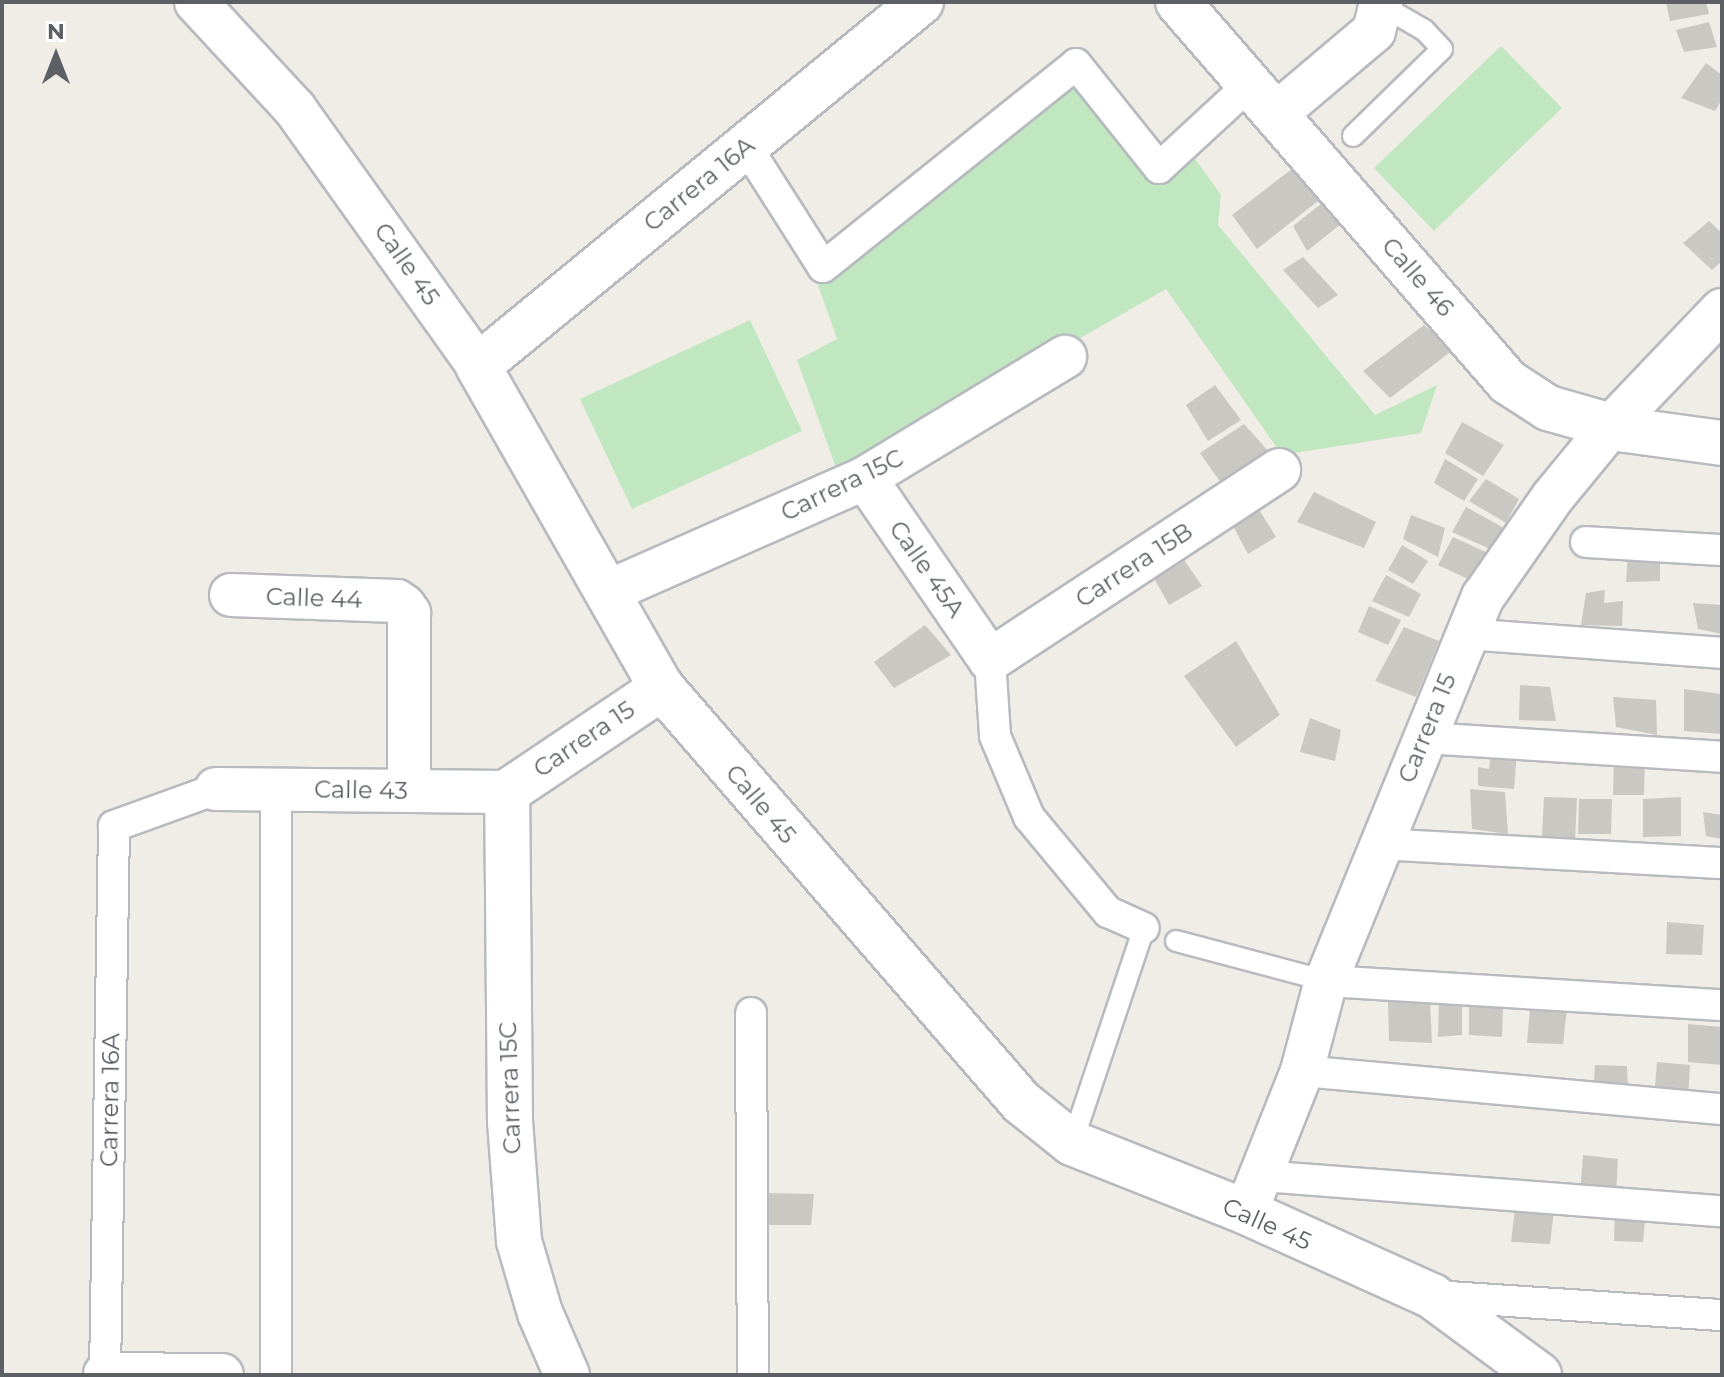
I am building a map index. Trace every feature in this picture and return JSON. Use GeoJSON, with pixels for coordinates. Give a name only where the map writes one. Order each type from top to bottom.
{"type":"FeatureCollection","features":[{"type":"Feature","properties":{"kind":"street","name":"Calle 45"},"geometry":{"type":"LineString","coordinates":[[196,2],[295,109],[478,366],[662,688],[1021,1102],[1072,1143],[1254,1194],[1432,1296],[1539,1375]]}},
{"type":"Feature","properties":{"kind":"street","name":"Carrera 16A"},"geometry":{"type":"LineString","coordinates":[[478,366],[921,2]]}},
{"type":"Feature","properties":{"kind":"street","name":"Calle 46"},"geometry":{"type":"LineString","coordinates":[[1178,2],[1508,382],[1548,408],[1612,425],[1722,443]]}},
{"type":"Feature","properties":{"kind":"street"},"geometry":{"type":"LineString","coordinates":[[746,146],[823,267],[1076,64],[1159,168],[1264,98],[1374,31],[1381,4]]}},
{"type":"Feature","properties":{"kind":"street","name":"Carrera 15"},"geometry":{"type":"LineString","coordinates":[[1254,1194],[1302,1071],[1326,981],[1465,634],[1483,597],[1552,498],[1612,425],[1722,310]]}},
{"type":"Feature","properties":{"kind":"street","name":"Carrera 15C"},"geometry":{"type":"LineString","coordinates":[[607,592],[865,478],[1065,357]]}},
{"type":"Feature","properties":{"kind":"street","name":"Carrera 15B"},"geometry":{"type":"LineString","coordinates":[[990,660],[1279,470]]}},
{"type":"Feature","properties":{"kind":"street","name":"Calle 45A"},"geometry":{"type":"LineString","coordinates":[[865,478],[990,660]]}},
{"type":"Feature","properties":{"kind":"street"},"geometry":{"type":"LineString","coordinates":[[1586,542],[1722,550]]}},
{"type":"Feature","properties":{"kind":"street","name":"Calle 44"},"geometry":{"type":"LineString","coordinates":[[231,595],[397,601],[409,613],[409,791]]}},
{"type":"Feature","properties":{"kind":"street"},"geometry":{"type":"LineString","coordinates":[[1465,634],[1722,653]]}},
{"type":"Feature","properties":{"kind":"street"},"geometry":{"type":"LineString","coordinates":[[990,660],[995,736],[1029,817],[1108,912],[1144,928]]}},
{"type":"Feature","properties":{"kind":"street","name":"Carrera 15"},"geometry":{"type":"LineString","coordinates":[[507,792],[662,688]]}},
{"type":"Feature","properties":{"kind":"street"},"geometry":{"type":"LineString","coordinates":[[1424,738],[1722,757]]}},
{"type":"Feature","properties":{"kind":"street","name":"Carrera 16A"},"geometry":{"type":"LineString","coordinates":[[105,1374],[114,826],[216,789]]}},
{"type":"Feature","properties":{"kind":"street","name":"Calle 43"},"geometry":{"type":"LineString","coordinates":[[216,789],[507,792]]}},
{"type":"Feature","properties":{"kind":"street"},"geometry":{"type":"LineString","coordinates":[[276,789],[276,1375]]}},
{"type":"Feature","properties":{"kind":"street","name":"Carrera 15C"},"geometry":{"type":"LineString","coordinates":[[507,792],[509,1092],[519,1241],[540,1313],[567,1375]]}},
{"type":"Feature","properties":{"kind":"street"},"geometry":{"type":"LineString","coordinates":[[1381,844],[1722,863]]}},
{"type":"Feature","properties":{"kind":"street"},"geometry":{"type":"LineString","coordinates":[[1326,981],[1722,1005]]}},
{"type":"Feature","properties":{"kind":"street"},"geometry":{"type":"LineString","coordinates":[[751,1013],[753,1375]]}},
{"type":"Feature","properties":{"kind":"street"},"geometry":{"type":"LineString","coordinates":[[1302,1071],[1722,1109]]}},
{"type":"Feature","properties":{"kind":"street"},"geometry":{"type":"LineString","coordinates":[[1254,1194],[1722,1211]]}},
{"type":"Feature","properties":{"kind":"street"},"geometry":{"type":"LineString","coordinates":[[1432,1296],[1722,1315]]}},
{"type":"Feature","properties":{"kind":"street"},"geometry":{"type":"LineString","coordinates":[[105,1374],[222,1375]]}},
{"type":"Feature","properties":{"kind":"lane"},"geometry":{"type":"LineString","coordinates":[[1353,136],[1442,49],[1424,30],[1381,4]]}},
{"type":"Feature","properties":{"kind":"lane"},"geometry":{"type":"LineString","coordinates":[[1072,1143],[1144,928]]}},
{"type":"Feature","properties":{"kind":"lane"},"geometry":{"type":"LineString","coordinates":[[1176,941],[1326,981]]}},
{"type":"Feature","properties":{"kind":"green space"},"geometry":{"type":"Polygon","coordinates":[[[1501,46],[1562,108],[1434,231],[1374,168],[1501,46]]]}},
{"type":"Feature","properties":{"kind":"green space"},"geometry":{"type":"Polygon","coordinates":[[[1073,75],[1159,180],[1191,153],[1221,195],[1218,225],[1375,415],[1437,385],[1421,433],[1282,455],[1166,289],[839,476],[797,360],[837,339],[816,279],[1073,75]]]}},
{"type":"Feature","properties":{"kind":"green space"},"geometry":{"type":"Polygon","coordinates":[[[750,320],[802,431],[632,509],[580,399],[750,320]]]}},
{"type":"Feature","properties":{"kind":"building"},"geometry":{"type":"Polygon","coordinates":[[[1666,2],[1706,2],[1709,14],[1670,21],[1666,2]]]}},
{"type":"Feature","properties":{"kind":"building"},"geometry":{"type":"Polygon","coordinates":[[[1709,22],[1717,47],[1684,52],[1676,30],[1709,22]]]}},
{"type":"Feature","properties":{"kind":"building"},"geometry":{"type":"Polygon","coordinates":[[[1706,63],[1722,75],[1722,99],[1715,111],[1681,98],[1706,63]]]}},
{"type":"Feature","properties":{"kind":"building"},"geometry":{"type":"Polygon","coordinates":[[[1293,168],[1318,201],[1257,249],[1232,215],[1293,168]]]}},
{"type":"Feature","properties":{"kind":"building"},"geometry":{"type":"Polygon","coordinates":[[[1321,204],[1341,224],[1307,251],[1293,226],[1321,204]]]}},
{"type":"Feature","properties":{"kind":"building"},"geometry":{"type":"Polygon","coordinates":[[[1709,221],[1722,233],[1722,261],[1712,270],[1683,243],[1709,221]]]}},
{"type":"Feature","properties":{"kind":"building"},"geometry":{"type":"Polygon","coordinates":[[[1303,257],[1338,295],[1318,308],[1283,270],[1303,257]]]}},
{"type":"Feature","properties":{"kind":"building"},"geometry":{"type":"Polygon","coordinates":[[[1424,325],[1453,350],[1390,398],[1363,371],[1424,325]]]}},
{"type":"Feature","properties":{"kind":"building"},"geometry":{"type":"Polygon","coordinates":[[[1215,385],[1241,420],[1208,441],[1186,405],[1215,385]]]}},
{"type":"Feature","properties":{"kind":"building"},"geometry":{"type":"Polygon","coordinates":[[[1462,422],[1504,445],[1483,476],[1445,453],[1462,422]]]}},
{"type":"Feature","properties":{"kind":"building"},"geometry":{"type":"Polygon","coordinates":[[[1244,424],[1269,452],[1221,483],[1200,453],[1244,424]]]}},
{"type":"Feature","properties":{"kind":"building"},"geometry":{"type":"Polygon","coordinates":[[[1445,459],[1478,479],[1464,501],[1434,483],[1445,459]]]}},
{"type":"Feature","properties":{"kind":"building"},"geometry":{"type":"Polygon","coordinates":[[[1486,479],[1519,499],[1506,523],[1469,501],[1486,479]]]}},
{"type":"Feature","properties":{"kind":"building"},"geometry":{"type":"Polygon","coordinates":[[[1314,492],[1376,522],[1364,548],[1297,522],[1314,492]]]}},
{"type":"Feature","properties":{"kind":"building"},"geometry":{"type":"Polygon","coordinates":[[[1253,500],[1276,537],[1248,554],[1227,515],[1253,500]]]}},
{"type":"Feature","properties":{"kind":"building"},"geometry":{"type":"Polygon","coordinates":[[[1466,507],[1504,528],[1490,549],[1452,532],[1466,507]]]}},
{"type":"Feature","properties":{"kind":"building"},"geometry":{"type":"Polygon","coordinates":[[[1411,515],[1445,528],[1438,557],[1403,539],[1411,515]]]}},
{"type":"Feature","properties":{"kind":"building"},"geometry":{"type":"Polygon","coordinates":[[[1453,537],[1488,553],[1470,580],[1438,565],[1453,537]]]}},
{"type":"Feature","properties":{"kind":"building"},"geometry":{"type":"Polygon","coordinates":[[[1402,545],[1428,561],[1413,584],[1388,570],[1402,545]]]}},
{"type":"Feature","properties":{"kind":"building"},"geometry":{"type":"Polygon","coordinates":[[[1180,554],[1202,586],[1169,605],[1149,569],[1180,554]]]}},
{"type":"Feature","properties":{"kind":"building"},"geometry":{"type":"Polygon","coordinates":[[[1628,554],[1660,558],[1660,581],[1626,582],[1628,554]]]}},
{"type":"Feature","properties":{"kind":"building"},"geometry":{"type":"Polygon","coordinates":[[[1386,575],[1421,594],[1409,617],[1372,601],[1386,575]]]}},
{"type":"Feature","properties":{"kind":"building"},"geometry":{"type":"Polygon","coordinates":[[[1605,590],[1604,603],[1623,601],[1622,626],[1581,625],[1586,593],[1605,590]]]}},
{"type":"Feature","properties":{"kind":"building"},"geometry":{"type":"Polygon","coordinates":[[[1693,603],[1722,605],[1722,634],[1698,629],[1693,603]]]}},
{"type":"Feature","properties":{"kind":"building"},"geometry":{"type":"Polygon","coordinates":[[[1369,606],[1401,620],[1388,645],[1358,632],[1369,606]]]}},
{"type":"Feature","properties":{"kind":"building"},"geometry":{"type":"Polygon","coordinates":[[[925,625],[951,655],[894,688],[874,662],[925,625]]]}},
{"type":"Feature","properties":{"kind":"building"},"geometry":{"type":"Polygon","coordinates":[[[1404,627],[1439,641],[1416,697],[1375,681],[1404,627]]]}},
{"type":"Feature","properties":{"kind":"building"},"geometry":{"type":"Polygon","coordinates":[[[1236,641],[1280,715],[1236,747],[1184,676],[1236,641]]]}},
{"type":"Feature","properties":{"kind":"building"},"geometry":{"type":"Polygon","coordinates":[[[1520,685],[1550,687],[1556,721],[1519,720],[1520,685]]]}},
{"type":"Feature","properties":{"kind":"building"},"geometry":{"type":"Polygon","coordinates":[[[1684,689],[1722,694],[1722,734],[1684,731],[1684,689]]]}},
{"type":"Feature","properties":{"kind":"building"},"geometry":{"type":"Polygon","coordinates":[[[1613,697],[1656,700],[1657,735],[1616,727],[1613,697]]]}},
{"type":"Feature","properties":{"kind":"building"},"geometry":{"type":"Polygon","coordinates":[[[1310,718],[1341,730],[1335,761],[1300,752],[1310,718]]]}},
{"type":"Feature","properties":{"kind":"building"},"geometry":{"type":"Polygon","coordinates":[[[1491,749],[1517,752],[1514,789],[1478,786],[1478,767],[1489,769],[1491,749]]]}},
{"type":"Feature","properties":{"kind":"building"},"geometry":{"type":"Polygon","coordinates":[[[1614,758],[1645,759],[1644,795],[1613,795],[1614,758]]]}},
{"type":"Feature","properties":{"kind":"building"},"geometry":{"type":"Polygon","coordinates":[[[1470,789],[1505,792],[1508,834],[1472,829],[1470,789]]]}},
{"type":"Feature","properties":{"kind":"building"},"geometry":{"type":"Polygon","coordinates":[[[1544,797],[1577,798],[1575,840],[1542,837],[1544,797]]]}},
{"type":"Feature","properties":{"kind":"building"},"geometry":{"type":"Polygon","coordinates":[[[1681,797],[1681,836],[1643,837],[1643,799],[1681,797]]]}},
{"type":"Feature","properties":{"kind":"building"},"geometry":{"type":"Polygon","coordinates":[[[1579,799],[1612,799],[1611,834],[1578,834],[1579,799]]]}},
{"type":"Feature","properties":{"kind":"building"},"geometry":{"type":"Polygon","coordinates":[[[1703,812],[1722,815],[1722,839],[1706,836],[1703,812]]]}},
{"type":"Feature","properties":{"kind":"building"},"geometry":{"type":"Polygon","coordinates":[[[1667,922],[1704,925],[1702,955],[1666,954],[1667,922]]]}},
{"type":"Feature","properties":{"kind":"building"},"geometry":{"type":"Polygon","coordinates":[[[1388,1001],[1430,1002],[1432,1043],[1389,1041],[1388,1001]]]}},
{"type":"Feature","properties":{"kind":"building"},"geometry":{"type":"Polygon","coordinates":[[[1439,1001],[1462,1001],[1462,1035],[1438,1037],[1439,1001]]]}},
{"type":"Feature","properties":{"kind":"building"},"geometry":{"type":"Polygon","coordinates":[[[1469,1001],[1503,1005],[1502,1037],[1469,1035],[1469,1001]]]}},
{"type":"Feature","properties":{"kind":"building"},"geometry":{"type":"Polygon","coordinates":[[[1530,1008],[1567,1009],[1563,1044],[1527,1043],[1530,1008]]]}},
{"type":"Feature","properties":{"kind":"building"},"geometry":{"type":"Polygon","coordinates":[[[1688,1024],[1722,1027],[1722,1065],[1688,1062],[1688,1024]]]}},
{"type":"Feature","properties":{"kind":"building"},"geometry":{"type":"Polygon","coordinates":[[[1657,1062],[1690,1065],[1688,1100],[1654,1098],[1657,1062]]]}},
{"type":"Feature","properties":{"kind":"building"},"geometry":{"type":"Polygon","coordinates":[[[1595,1065],[1627,1066],[1628,1091],[1593,1092],[1595,1065]]]}},
{"type":"Feature","properties":{"kind":"building"},"geometry":{"type":"Polygon","coordinates":[[[1583,1155],[1618,1159],[1616,1197],[1580,1195],[1583,1155]]]}},
{"type":"Feature","properties":{"kind":"building"},"geometry":{"type":"Polygon","coordinates":[[[765,1193],[814,1194],[811,1225],[764,1225],[765,1193]]]}},
{"type":"Feature","properties":{"kind":"building"},"geometry":{"type":"Polygon","coordinates":[[[1515,1209],[1554,1211],[1550,1244],[1511,1242],[1515,1209]]]}},
{"type":"Feature","properties":{"kind":"building"},"geometry":{"type":"Polygon","coordinates":[[[1615,1212],[1646,1212],[1643,1242],[1614,1241],[1615,1212]]]}}]}
